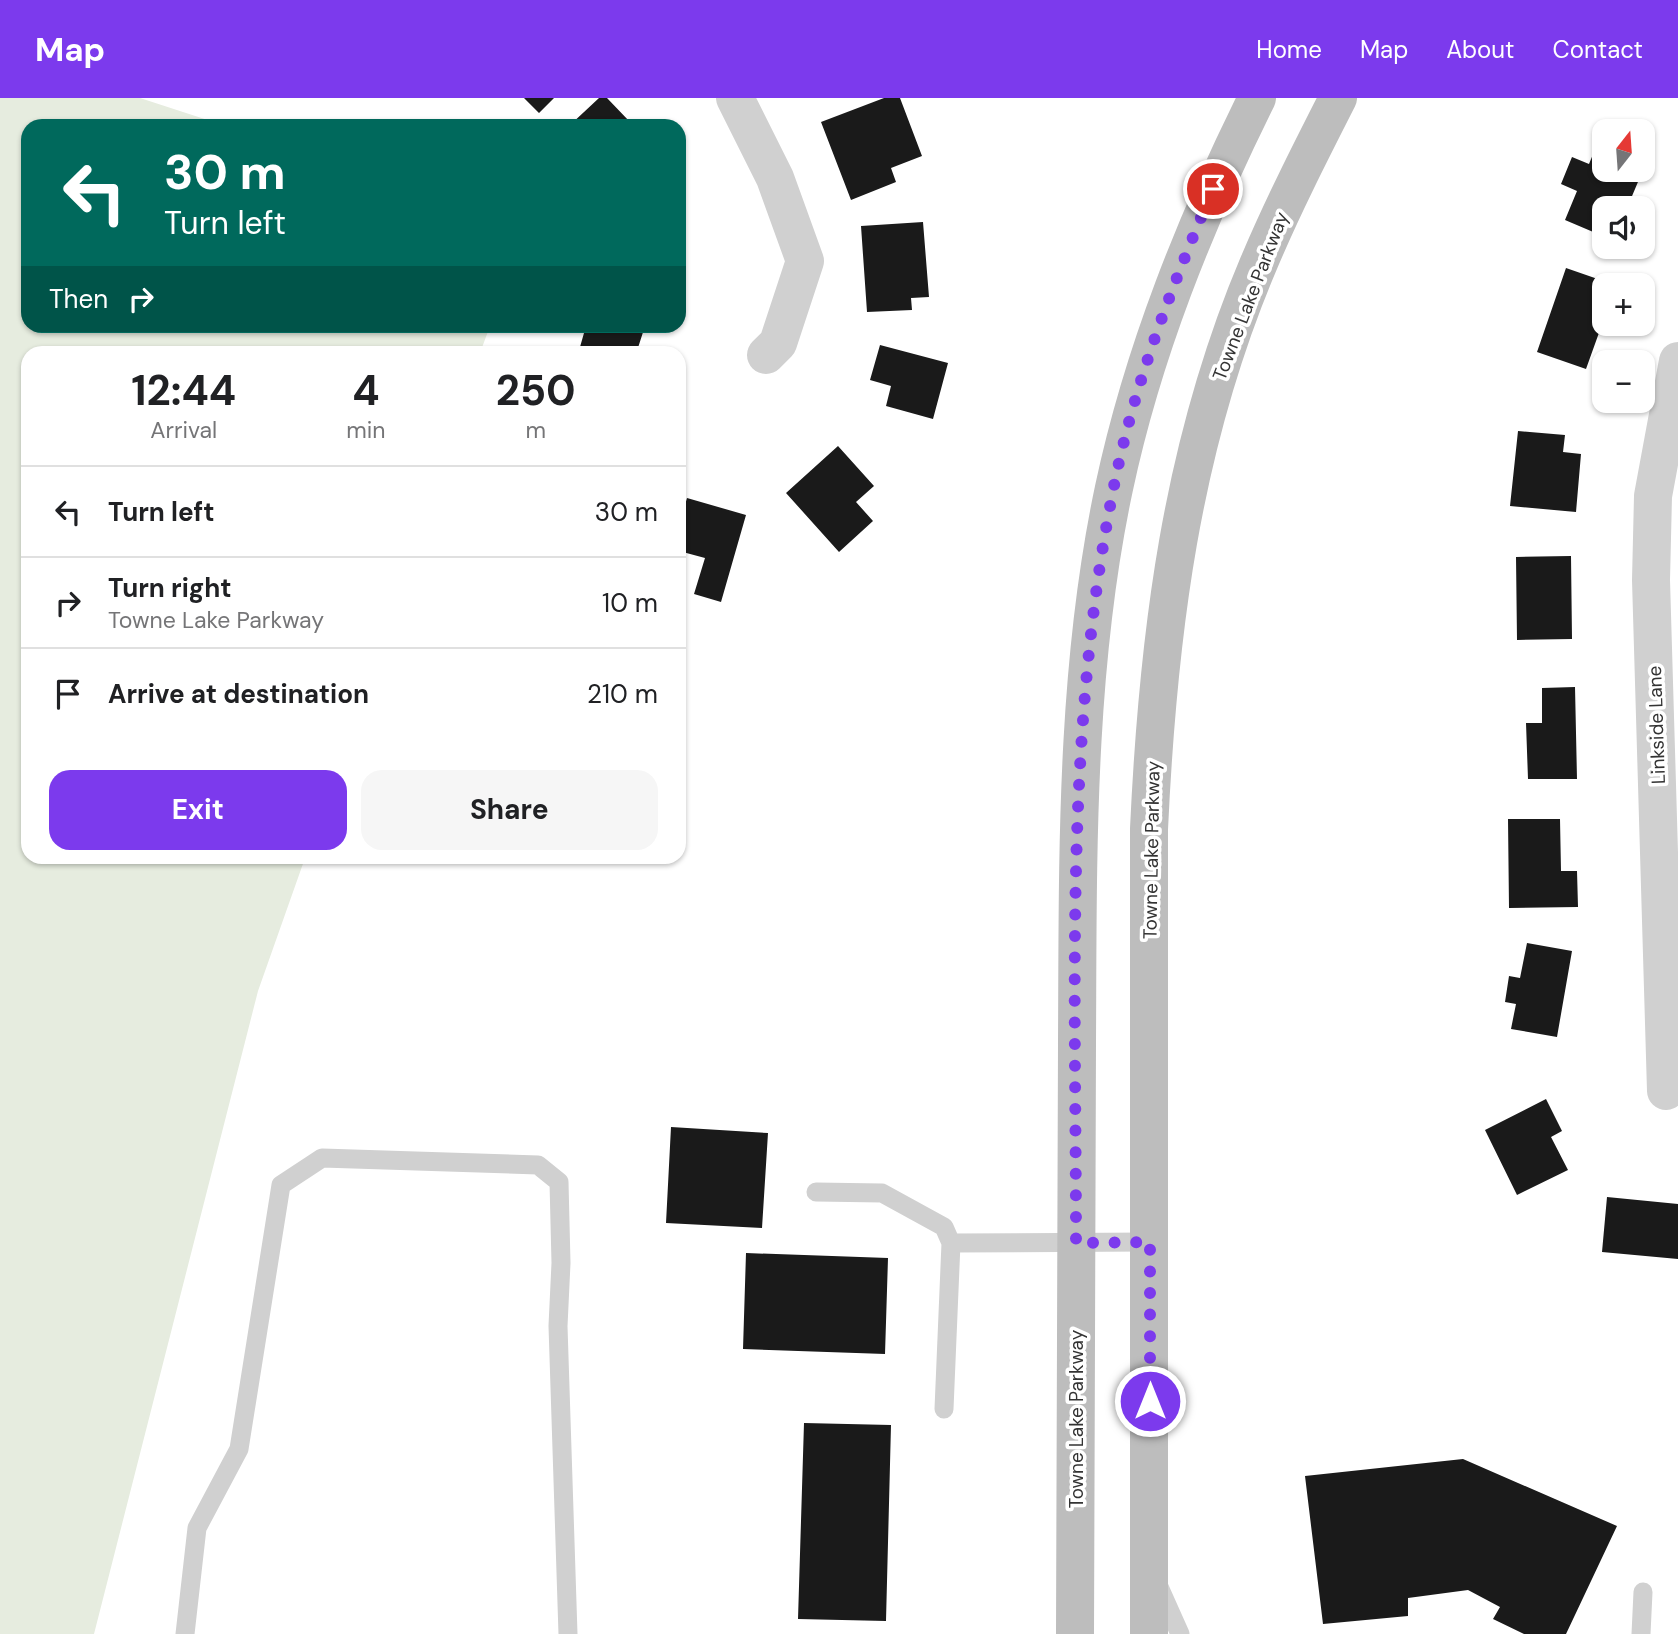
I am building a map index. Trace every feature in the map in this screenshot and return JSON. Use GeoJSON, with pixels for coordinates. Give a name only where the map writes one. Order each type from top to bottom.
{"type":"FeatureCollection","features":[{"type":"Feature","properties":{"kind":"main road","name":"Towne Lake Parkway"},"geometry":{"type":"LineString","coordinates":[[1075,1634],[1079,807],[1086,676],[1101,558],[1130,421],[1184,256],[1256,98]]}},
{"type":"Feature","properties":{"kind":"main road","name":"Towne Lake Parkway"},"geometry":{"type":"LineString","coordinates":[[1149,1634],[1149,829],[1155,704],[1168,588],[1195,456],[1227,348],[1262,255],[1338,98]]}},
{"type":"Feature","properties":{"kind":"street"},"geometry":{"type":"LineString","coordinates":[[735,98],[775,178],[805,261],[778,343],[766,355]]}},
{"type":"Feature","properties":{"kind":"street","name":"Linkside Lane"},"geometry":{"type":"LineString","coordinates":[[1666,1091],[1666,676],[1651,580],[1653,496],[1678,361]]}},
{"type":"Feature","properties":{"kind":"lane"},"geometry":{"type":"LineString","coordinates":[[185,1634],[197,1528],[239,1449],[281,1185],[322,1158],[538,1165],[559,1182],[561,1263],[558,1326],[568,1634]]}},
{"type":"Feature","properties":{"kind":"lane"},"geometry":{"type":"LineString","coordinates":[[816,1192],[873,1192],[891,1196],[944,1227],[951,1244],[944,1409]]}},
{"type":"Feature","properties":{"kind":"lane"},"geometry":{"type":"LineString","coordinates":[[951,1244],[1150,1242]]}},
{"type":"Feature","properties":{"kind":"lane"},"geometry":{"type":"LineString","coordinates":[[1149,1559],[1167,1609],[1180,1634]]}},
{"type":"Feature","properties":{"kind":"lane"},"geometry":{"type":"LineString","coordinates":[[1642,1634],[1643,1592]]}},
{"type":"Feature","properties":{"kind":"shaded area"},"geometry":{"type":"Polygon","coordinates":[[[0,98],[140,98],[204,119],[21,119],[21,333],[487,333],[483,346],[21,346],[21,864],[303,864],[258,991],[94,1634],[0,1634],[0,98]]]}},
{"type":"Feature","properties":{"kind":"building"},"geometry":{"type":"Polygon","coordinates":[[[524,98],[554,98],[539,113],[524,98]]]}},
{"type":"Feature","properties":{"kind":"building"},"geometry":{"type":"Polygon","coordinates":[[[599,98],[607,98],[627,119],[576,119],[599,98]]]}},
{"type":"Feature","properties":{"kind":"building"},"geometry":{"type":"Polygon","coordinates":[[[884,98],[900,98],[922,156],[891,168],[896,182],[851,200],[821,122],[884,98]]]}},
{"type":"Feature","properties":{"kind":"building"},"geometry":{"type":"Polygon","coordinates":[[[1572,157],[1589,164],[1592,157],[1592,182],[1638,182],[1632,196],[1592,196],[1592,231],[1565,220],[1577,191],[1561,184],[1572,157]]]}},
{"type":"Feature","properties":{"kind":"building"},"geometry":{"type":"Polygon","coordinates":[[[923,222],[929,297],[911,298],[912,310],[867,312],[861,226],[923,222]]]}},
{"type":"Feature","properties":{"kind":"building"},"geometry":{"type":"Polygon","coordinates":[[[1566,268],[1592,277],[1592,336],[1598,336],[1586,369],[1537,352],[1566,268]]]}},
{"type":"Feature","properties":{"kind":"building"},"geometry":{"type":"Polygon","coordinates":[[[584,333],[643,333],[639,346],[580,346],[584,333]]]}},
{"type":"Feature","properties":{"kind":"building"},"geometry":{"type":"Polygon","coordinates":[[[880,345],[948,363],[933,419],[886,406],[891,386],[870,380],[880,345]]]}},
{"type":"Feature","properties":{"kind":"building"},"geometry":{"type":"Polygon","coordinates":[[[1518,431],[1565,435],[1563,452],[1581,454],[1576,512],[1510,506],[1518,431]]]}},
{"type":"Feature","properties":{"kind":"building"},"geometry":{"type":"Polygon","coordinates":[[[838,446],[874,486],[856,502],[873,521],[839,552],[786,493],[838,446]]]}},
{"type":"Feature","properties":{"kind":"building"},"geometry":{"type":"Polygon","coordinates":[[[687,498],[746,515],[721,602],[694,594],[705,558],[686,553],[687,498]]]}},
{"type":"Feature","properties":{"kind":"building"},"geometry":{"type":"Polygon","coordinates":[[[1571,556],[1572,639],[1517,640],[1516,557],[1571,556]]]}},
{"type":"Feature","properties":{"kind":"building"},"geometry":{"type":"Polygon","coordinates":[[[1575,687],[1577,779],[1528,779],[1526,723],[1542,723],[1542,688],[1575,687]]]}},
{"type":"Feature","properties":{"kind":"building"},"geometry":{"type":"Polygon","coordinates":[[[1508,819],[1560,819],[1561,871],[1577,871],[1578,907],[1509,908],[1508,819]]]}},
{"type":"Feature","properties":{"kind":"building"},"geometry":{"type":"Polygon","coordinates":[[[1527,943],[1572,951],[1557,1037],[1511,1029],[1516,1004],[1505,1002],[1509,976],[1520,978],[1527,943]]]}},
{"type":"Feature","properties":{"kind":"building"},"geometry":{"type":"Polygon","coordinates":[[[1546,1099],[1562,1131],[1551,1137],[1568,1170],[1517,1195],[1485,1130],[1546,1099]]]}},
{"type":"Feature","properties":{"kind":"building"},"geometry":{"type":"Polygon","coordinates":[[[671,1127],[768,1133],[762,1228],[666,1223],[671,1127]]]}},
{"type":"Feature","properties":{"kind":"building"},"geometry":{"type":"Polygon","coordinates":[[[1607,1197],[1678,1204],[1678,1259],[1602,1252],[1607,1197]]]}},
{"type":"Feature","properties":{"kind":"building"},"geometry":{"type":"Polygon","coordinates":[[[746,1253],[888,1258],[885,1354],[743,1349],[746,1253]]]}},
{"type":"Feature","properties":{"kind":"building"},"geometry":{"type":"Polygon","coordinates":[[[804,1423],[891,1425],[886,1621],[798,1619],[804,1423]]]}},
{"type":"Feature","properties":{"kind":"building"},"geometry":{"type":"Polygon","coordinates":[[[1463,1459],[1617,1526],[1566,1634],[1524,1634],[1493,1619],[1500,1607],[1468,1590],[1408,1598],[1408,1616],[1323,1624],[1305,1476],[1463,1459]]]}},
{"type":"Feature","properties":{"kind":"route"},"geometry":{"type":"LineString","coordinates":[[1150,1401],[1150,1242],[1076,1243],[1079,807],[1086,676],[1101,558],[1114,488],[1130,421],[1158,331],[1184,256],[1213,189]]}}]}
